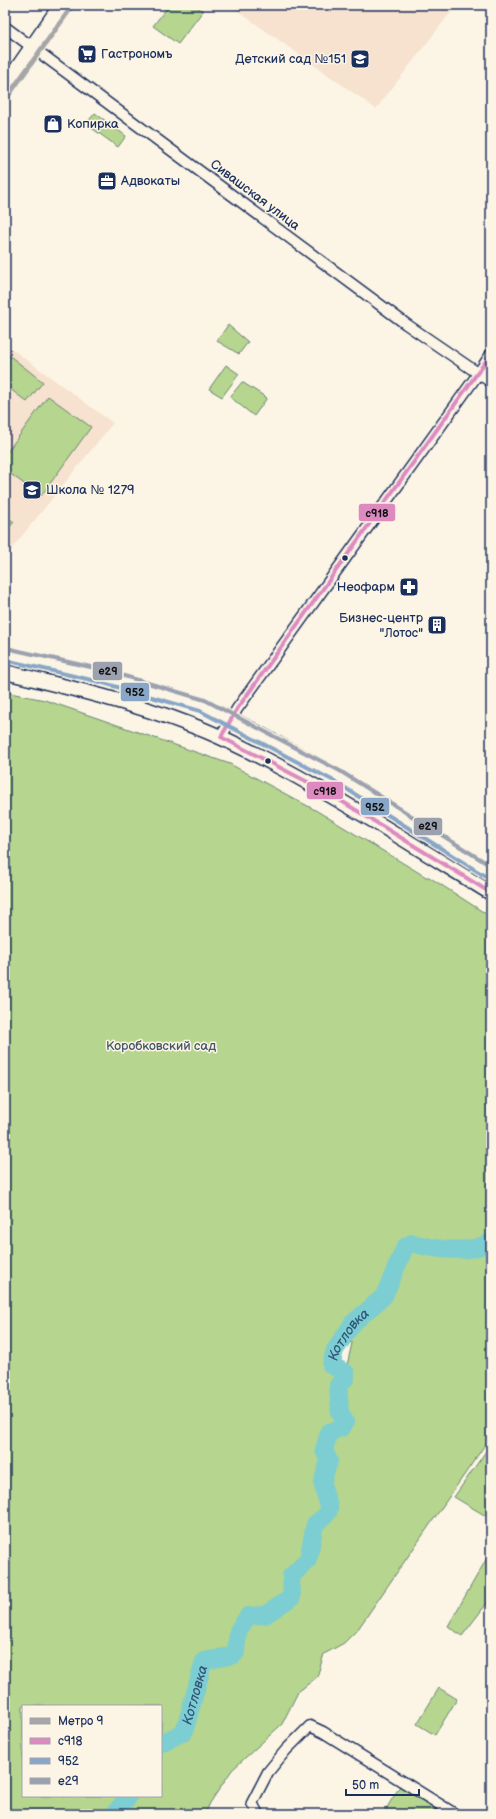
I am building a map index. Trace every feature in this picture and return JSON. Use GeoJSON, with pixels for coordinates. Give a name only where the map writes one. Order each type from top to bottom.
{"type":"FeatureCollection","features":[{"type":"Feature","properties":{"kind":"main road"},"geometry":{"type":"LineString","coordinates":[[5,86],[33,48],[61,5]]}},
{"type":"Feature","properties":{"kind":"main road"},"geometry":{"type":"LineString","coordinates":[[5,654],[102,676],[202,705],[338,776],[491,873]]}},
{"type":"Feature","properties":{"kind":"main road"},"geometry":{"type":"LineString","coordinates":[[5,672],[60,685],[137,707],[191,725],[221,738],[325,791],[491,893]]}},
{"type":"Feature","properties":{"kind":"street","name":"Сивашская улица"},"geometry":{"type":"LineString","coordinates":[[5,27],[406,324],[491,382]]}},
{"type":"Feature","properties":{"kind":"street"},"geometry":{"type":"LineString","coordinates":[[221,738],[230,719],[332,574],[491,354]]}},
{"type":"Feature","properties":{"kind":"street"},"geometry":{"type":"LineString","coordinates":[[258,1814],[252,1803],[268,1772],[286,1750],[310,1726],[323,1732],[455,1814]]}},
{"type":"Feature","properties":{"kind":"shaded area","name":"Детский сад №151"},"geometry":{"type":"Polygon","coordinates":[[[238,5],[449,5],[454,8],[376,109],[235,9],[238,5]]]}},
{"type":"Feature","properties":{"kind":"shaded area","name":"Школа № 1279"},"geometry":{"type":"Polygon","coordinates":[[[5,344],[113,423],[5,557],[5,344]]]}},
{"type":"Feature","properties":{"kind":"green space"},"geometry":{"type":"Polygon","coordinates":[[[169,5],[195,5],[203,11],[178,44],[153,26],[169,5]]]}},
{"type":"Feature","properties":{"kind":"green space"},"geometry":{"type":"Polygon","coordinates":[[[95,113],[126,136],[118,147],[86,124],[95,113]]]}},
{"type":"Feature","properties":{"kind":"green space"},"geometry":{"type":"Polygon","coordinates":[[[228,325],[248,342],[239,354],[217,341],[228,325]]]}},
{"type":"Feature","properties":{"kind":"green space"},"geometry":{"type":"Polygon","coordinates":[[[6,353],[43,382],[27,402],[5,385],[6,353]]]}},
{"type":"Feature","properties":{"kind":"green space"},"geometry":{"type":"Polygon","coordinates":[[[226,365],[239,374],[222,397],[209,389],[226,365]]]}},
{"type":"Feature","properties":{"kind":"green space"},"geometry":{"type":"Polygon","coordinates":[[[242,382],[267,398],[254,416],[230,397],[242,382]]]}},
{"type":"Feature","properties":{"kind":"green space"},"geometry":{"type":"Polygon","coordinates":[[[48,396],[91,427],[41,496],[5,470],[5,455],[48,396]]]}},
{"type":"Feature","properties":{"kind":"green space"},"geometry":{"type":"Polygon","coordinates":[[[5,515],[14,522],[5,532],[5,515]]]}},
{"type":"Feature","properties":{"kind":"green space","name":"Коробковский сад"},"geometry":{"type":"Polygon","coordinates":[[[5,692],[45,700],[230,764],[317,811],[426,877],[429,877],[491,917],[491,1436],[358,1629],[344,1643],[324,1654],[317,1677],[298,1692],[282,1724],[232,1770],[210,1803],[205,1814],[5,1814],[5,692]],[[352,1343],[334,1349],[330,1366],[345,1374],[352,1343]]]}},
{"type":"Feature","properties":{"kind":"green space"},"geometry":{"type":"Polygon","coordinates":[[[491,1444],[491,1519],[454,1497],[491,1444]]]}},
{"type":"Feature","properties":{"kind":"green space"},"geometry":{"type":"Polygon","coordinates":[[[491,1551],[491,1598],[462,1636],[448,1626],[491,1551]]]}},
{"type":"Feature","properties":{"kind":"green space"},"geometry":{"type":"Polygon","coordinates":[[[439,1688],[457,1699],[435,1735],[417,1724],[439,1688]]]}},
{"type":"Feature","properties":{"kind":"green space"},"geometry":{"type":"Polygon","coordinates":[[[400,1786],[444,1814],[383,1814],[400,1786]]]}},
{"type":"Feature","properties":{"kind":"waterway","name":"Котловка"},"geometry":{"type":"LineString","coordinates":[[162,1743],[184,1732],[204,1661],[234,1655],[236,1652],[238,1631],[248,1616],[265,1615],[292,1597],[291,1576],[308,1560],[315,1524],[329,1511],[323,1486],[329,1461],[324,1450],[329,1432],[341,1428],[345,1422],[340,1412],[338,1385],[346,1378],[346,1373],[331,1365],[335,1350],[353,1323],[384,1296],[405,1247],[412,1243],[452,1250],[482,1246],[491,1242]]}},
{"type":"Feature","properties":{"kind":"waterway","name":"Котловка"},"geometry":{"type":"LineString","coordinates":[[114,1814],[128,1797]]}},
{"type":"Feature","properties":{"kind":"metro line","name":"9"},"geometry":{"type":"LineString","coordinates":[[5,100],[73,5]]}},
{"type":"Feature","properties":{"kind":"transit line","name":"с918"},"geometry":{"type":"LineString","coordinates":[[491,354],[237,709],[221,737],[325,791],[491,893]]}},
{"type":"Feature","properties":{"kind":"transit line","name":"е29"},"geometry":{"type":"LineString","coordinates":[[6,648],[104,670],[205,700],[340,771],[491,866]]}},
{"type":"Feature","properties":{"kind":"transit line","name":"952"},"geometry":{"type":"LineString","coordinates":[[5,660],[100,682],[200,711],[334,781],[488,878]]}},
{"type":"Feature","properties":{"kind":"place","name":"Гастрономъ"},"geometry":{"type":"Point","coordinates":[87,54]}},
{"type":"Feature","properties":{"kind":"place","name":"Детский сад №151"},"geometry":{"type":"Point","coordinates":[360,59]}},
{"type":"Feature","properties":{"kind":"place","name":"Копирка"},"geometry":{"type":"Point","coordinates":[53,124]}},
{"type":"Feature","properties":{"kind":"place","name":"Адвокаты"},"geometry":{"type":"Point","coordinates":[107,181]}},
{"type":"Feature","properties":{"kind":"place","name":"Школа № 1279"},"geometry":{"type":"Point","coordinates":[32,490]}},
{"type":"Feature","properties":{"kind":"place","name":"Неофарм"},"geometry":{"type":"Point","coordinates":[409,587]}},
{"type":"Feature","properties":{"kind":"place","name":"Бизнес-центр \"Лотос\""},"geometry":{"type":"Point","coordinates":[437,625]}}]}
